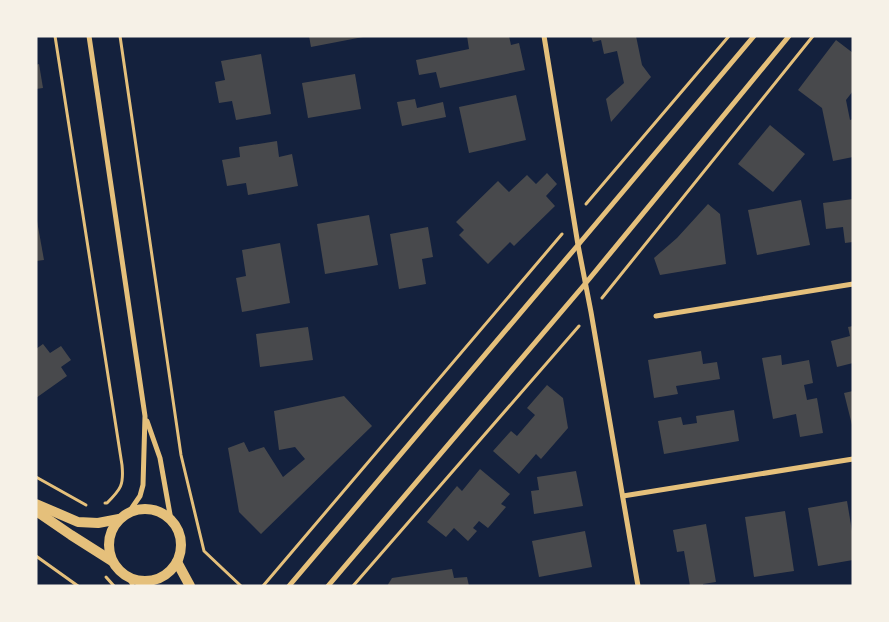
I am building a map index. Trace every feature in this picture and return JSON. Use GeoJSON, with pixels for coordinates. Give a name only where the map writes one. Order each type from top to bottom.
{"type":"FeatureCollection","features":[{"type":"Feature","properties":{"kind":"main road"},"geometry":{"type":"LineString","coordinates":[[36,504],[78,522],[98,523],[120,519]]}},
{"type":"Feature","properties":{"kind":"main road"},"geometry":{"type":"LineString","coordinates":[[36,510],[112,561],[130,581],[152,583],[170,571],[177,562],[180,552],[181,540],[177,529],[171,520],[162,513],[151,509],[129,512],[112,528],[109,550],[112,561]]}},
{"type":"Feature","properties":{"kind":"main road"},"geometry":{"type":"LineString","coordinates":[[177,562],[190,586]]}},
{"type":"Feature","properties":{"kind":"street"},"geometry":{"type":"LineString","coordinates":[[89,36],[145,416],[143,485],[140,496],[129,512]]}},
{"type":"Feature","properties":{"kind":"street"},"geometry":{"type":"LineString","coordinates":[[544,36],[578,245],[638,586]]}},
{"type":"Feature","properties":{"kind":"street"},"geometry":{"type":"LineString","coordinates":[[289,586],[754,36]]}},
{"type":"Feature","properties":{"kind":"street"},"geometry":{"type":"LineString","coordinates":[[328,586],[585,284],[790,36]]}},
{"type":"Feature","properties":{"kind":"street"},"geometry":{"type":"LineString","coordinates":[[656,316],[853,284]]}},
{"type":"Feature","properties":{"kind":"street"},"geometry":{"type":"LineString","coordinates":[[145,416],[160,458],[171,520]]}},
{"type":"Feature","properties":{"kind":"street"},"geometry":{"type":"LineString","coordinates":[[623,496],[853,459]]}},
{"type":"Feature","properties":{"kind":"path"},"geometry":{"type":"LineString","coordinates":[[56,36],[122,465],[123,479],[118,492],[107,503],[98,504]]}},
{"type":"Feature","properties":{"kind":"path"},"geometry":{"type":"LineString","coordinates":[[120,36],[180,455],[204,551],[241,586]]}},
{"type":"Feature","properties":{"kind":"path"},"geometry":{"type":"LineString","coordinates":[[262,586],[729,36]]}},
{"type":"Feature","properties":{"kind":"path"},"geometry":{"type":"LineString","coordinates":[[36,477],[88,506]]}},
{"type":"Feature","properties":{"kind":"path"},"geometry":{"type":"LineString","coordinates":[[36,556],[78,586]]}},
{"type":"Feature","properties":{"kind":"building"},"geometry":{"type":"Polygon","coordinates":[[[309,36],[363,36],[363,37],[311,47],[309,36]]]}},
{"type":"Feature","properties":{"kind":"building"},"geometry":{"type":"Polygon","coordinates":[[[467,36],[509,36],[511,45],[519,43],[525,70],[440,88],[436,72],[419,75],[416,60],[469,49],[467,36]]]}},
{"type":"Feature","properties":{"kind":"building"},"geometry":{"type":"Polygon","coordinates":[[[591,36],[636,36],[642,65],[651,77],[611,122],[606,99],[624,83],[617,51],[604,54],[601,40],[593,42],[591,36]]]}},
{"type":"Feature","properties":{"kind":"building"},"geometry":{"type":"Polygon","coordinates":[[[836,40],[853,53],[853,91],[846,100],[850,120],[853,119],[853,157],[833,161],[822,108],[798,90],[836,40]]]}},
{"type":"Feature","properties":{"kind":"building"},"geometry":{"type":"Polygon","coordinates":[[[261,54],[271,114],[236,120],[232,101],[219,103],[215,82],[225,80],[221,61],[261,54]]]}},
{"type":"Feature","properties":{"kind":"building"},"geometry":{"type":"Polygon","coordinates":[[[39,64],[43,88],[36,89],[36,65],[39,64]]]}},
{"type":"Feature","properties":{"kind":"building"},"geometry":{"type":"Polygon","coordinates":[[[355,74],[361,109],[308,118],[302,83],[355,74]]]}},
{"type":"Feature","properties":{"kind":"building"},"geometry":{"type":"Polygon","coordinates":[[[516,95],[526,140],[469,153],[459,107],[516,95]]]}},
{"type":"Feature","properties":{"kind":"building"},"geometry":{"type":"Polygon","coordinates":[[[415,99],[417,108],[443,102],[446,117],[402,126],[397,102],[415,99]]]}},
{"type":"Feature","properties":{"kind":"building"},"geometry":{"type":"Polygon","coordinates":[[[770,125],[805,154],[773,192],[738,164],[770,125]]]}},
{"type":"Feature","properties":{"kind":"building"},"geometry":{"type":"Polygon","coordinates":[[[277,141],[279,157],[292,154],[298,186],[248,195],[246,183],[227,186],[222,160],[240,157],[239,147],[277,141]]]}},
{"type":"Feature","properties":{"kind":"building"},"geometry":{"type":"Polygon","coordinates":[[[547,173],[557,184],[546,196],[555,206],[514,246],[510,242],[488,264],[459,235],[464,230],[456,222],[498,181],[509,192],[527,175],[536,184],[547,173]]]}},
{"type":"Feature","properties":{"kind":"building"},"geometry":{"type":"Polygon","coordinates":[[[853,199],[853,242],[845,243],[843,227],[826,229],[823,203],[853,199]]]}},
{"type":"Feature","properties":{"kind":"building"},"geometry":{"type":"Polygon","coordinates":[[[801,200],[810,245],[757,255],[748,210],[801,200]]]}},
{"type":"Feature","properties":{"kind":"building"},"geometry":{"type":"Polygon","coordinates":[[[708,204],[720,214],[726,264],[660,275],[654,258],[677,238],[708,204]]]}},
{"type":"Feature","properties":{"kind":"building"},"geometry":{"type":"Polygon","coordinates":[[[369,215],[378,265],[325,274],[317,224],[369,215]]]}},
{"type":"Feature","properties":{"kind":"building"},"geometry":{"type":"Polygon","coordinates":[[[36,221],[44,260],[36,261],[36,221]]]}},
{"type":"Feature","properties":{"kind":"building"},"geometry":{"type":"Polygon","coordinates":[[[428,227],[433,257],[422,259],[426,284],[399,289],[390,234],[428,227]]]}},
{"type":"Feature","properties":{"kind":"building"},"geometry":{"type":"Polygon","coordinates":[[[280,243],[290,303],[242,312],[236,278],[246,276],[242,250],[280,243]]]}},
{"type":"Feature","properties":{"kind":"building"},"geometry":{"type":"Polygon","coordinates":[[[853,326],[853,363],[837,367],[831,341],[850,336],[848,327],[853,326]]]}},
{"type":"Feature","properties":{"kind":"building"},"geometry":{"type":"Polygon","coordinates":[[[308,327],[313,360],[260,367],[256,334],[308,327]]]}},
{"type":"Feature","properties":{"kind":"building"},"geometry":{"type":"Polygon","coordinates":[[[43,344],[50,353],[61,346],[71,360],[61,367],[67,376],[36,398],[36,349],[43,344]]]}},
{"type":"Feature","properties":{"kind":"building"},"geometry":{"type":"Polygon","coordinates":[[[701,351],[703,364],[717,362],[720,379],[676,386],[678,394],[654,398],[648,360],[701,351]]]}},
{"type":"Feature","properties":{"kind":"building"},"geometry":{"type":"Polygon","coordinates":[[[781,355],[782,365],[809,360],[813,383],[804,385],[807,400],[817,398],[823,433],[800,437],[796,414],[773,419],[762,358],[781,355]]]}},
{"type":"Feature","properties":{"kind":"building"},"geometry":{"type":"Polygon","coordinates":[[[547,385],[563,398],[568,428],[541,459],[536,454],[519,474],[493,451],[511,431],[517,436],[535,415],[527,408],[547,385]]]}},
{"type":"Feature","properties":{"kind":"building"},"geometry":{"type":"Polygon","coordinates":[[[853,391],[853,425],[852,425],[844,393],[853,391]]]}},
{"type":"Feature","properties":{"kind":"building"},"geometry":{"type":"Polygon","coordinates":[[[344,396],[372,426],[261,534],[239,512],[228,448],[244,442],[249,452],[264,447],[283,477],[305,459],[295,447],[279,450],[274,411],[344,396]]]}},
{"type":"Feature","properties":{"kind":"building"},"geometry":{"type":"Polygon","coordinates":[[[734,410],[739,441],[664,454],[658,421],[681,417],[683,425],[697,423],[696,416],[734,410]]]}},
{"type":"Feature","properties":{"kind":"building"},"geometry":{"type":"Polygon","coordinates":[[[480,469],[510,494],[501,504],[506,507],[488,528],[479,521],[473,528],[477,531],[468,541],[454,528],[446,537],[427,522],[457,486],[462,491],[480,469]]]}},
{"type":"Feature","properties":{"kind":"building"},"geometry":{"type":"Polygon","coordinates":[[[576,471],[583,506],[534,514],[531,491],[539,490],[537,477],[576,471]]]}},
{"type":"Feature","properties":{"kind":"building"},"geometry":{"type":"Polygon","coordinates":[[[847,501],[853,537],[853,560],[818,566],[808,508],[847,501]]]}},
{"type":"Feature","properties":{"kind":"building"},"geometry":{"type":"Polygon","coordinates":[[[785,511],[794,571],[754,577],[745,517],[785,511]]]}},
{"type":"Feature","properties":{"kind":"building"},"geometry":{"type":"Polygon","coordinates":[[[706,524],[716,582],[703,584],[703,586],[690,586],[684,551],[677,552],[673,530],[706,524]]]}},
{"type":"Feature","properties":{"kind":"building"},"geometry":{"type":"Polygon","coordinates":[[[585,531],[592,567],[539,577],[532,541],[585,531]]]}},
{"type":"Feature","properties":{"kind":"building"},"geometry":{"type":"Polygon","coordinates":[[[452,569],[454,578],[467,577],[469,586],[387,586],[392,578],[452,569]]]}}]}
